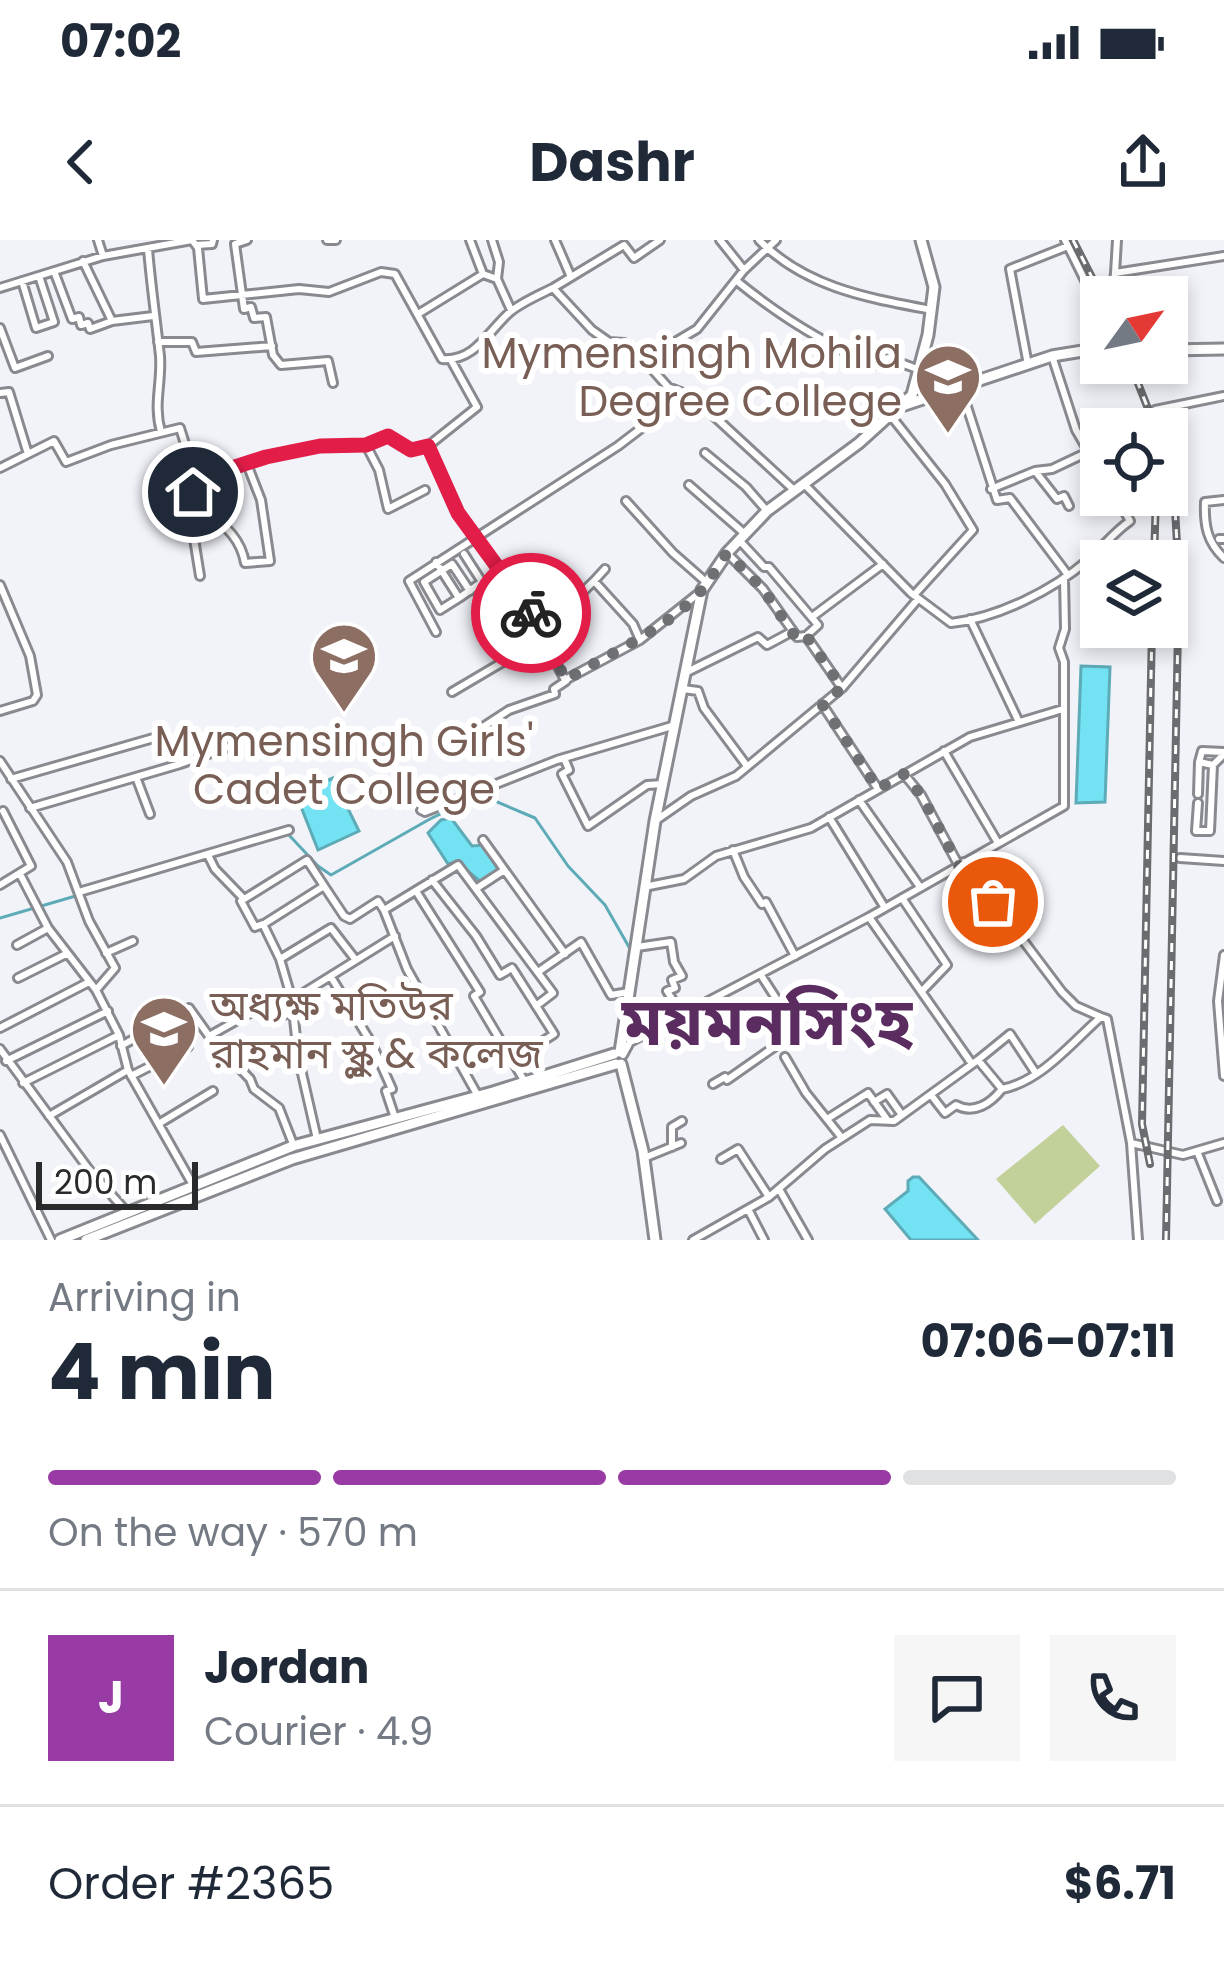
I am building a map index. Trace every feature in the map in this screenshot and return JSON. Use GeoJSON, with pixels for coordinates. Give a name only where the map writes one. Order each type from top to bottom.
{"type":"FeatureCollection","features":[{"type":"Feature","properties":{"kind":"main road"},"geometry":{"type":"LineString","coordinates":[[655,1240],[644,1158],[619,1058],[644,887],[704,586],[727,553],[767,512],[892,416],[912,395],[934,287],[921,240]]}},
{"type":"Feature","properties":{"kind":"main road"},"geometry":{"type":"LineString","coordinates":[[1188,350],[1224,349]]}},
{"type":"Feature","properties":{"kind":"main road"},"geometry":{"type":"LineString","coordinates":[[905,405],[1052,356],[1080,351]]}},
{"type":"Feature","properties":{"kind":"main road"},"geometry":{"type":"LineString","coordinates":[[55,1240],[293,1146],[619,1058]]}},
{"type":"Feature","properties":{"kind":"main road"},"geometry":{"type":"LineString","coordinates":[[86,1240],[292,1159],[619,1058]]}},
{"type":"Feature","properties":{"kind":"street"},"geometry":{"type":"LineString","coordinates":[[98,240],[103,256]]}},
{"type":"Feature","properties":{"kind":"street"},"geometry":{"type":"LineString","coordinates":[[118,240],[121,252]]}},
{"type":"Feature","properties":{"kind":"street"},"geometry":{"type":"LineString","coordinates":[[196,245],[212,244],[212,240]]}},
{"type":"Feature","properties":{"kind":"street"},"geometry":{"type":"LineString","coordinates":[[248,240],[235,244],[244,309],[251,307],[254,318],[266,317],[281,365],[328,361],[333,383]]}},
{"type":"Feature","properties":{"kind":"street"},"geometry":{"type":"LineString","coordinates":[[327,240],[337,240]]}},
{"type":"Feature","properties":{"kind":"street"},"geometry":{"type":"LineString","coordinates":[[470,240],[483,274],[497,279]]}},
{"type":"Feature","properties":{"kind":"street"},"geometry":{"type":"LineString","coordinates":[[492,240],[499,262],[497,279],[511,310]]}},
{"type":"Feature","properties":{"kind":"street"},"geometry":{"type":"LineString","coordinates":[[555,240],[571,277]]}},
{"type":"Feature","properties":{"kind":"street"},"geometry":{"type":"LineString","coordinates":[[0,288],[103,256],[192,241],[203,298],[298,289],[329,292],[381,272],[395,274],[442,359],[451,360],[485,343],[511,310],[623,245],[634,258],[660,240]]}},
{"type":"Feature","properties":{"kind":"street"},"geometry":{"type":"LineString","coordinates":[[720,240],[744,270]]}},
{"type":"Feature","properties":{"kind":"street"},"geometry":{"type":"LineString","coordinates":[[759,240],[836,290],[932,310]]}},
{"type":"Feature","properties":{"kind":"street"},"geometry":{"type":"LineString","coordinates":[[645,360],[697,329],[744,270],[776,240]]}},
{"type":"Feature","properties":{"kind":"street"},"geometry":{"type":"LineString","coordinates":[[1115,276],[1118,240]]}},
{"type":"Feature","properties":{"kind":"street"},"geometry":{"type":"LineString","coordinates":[[1028,365],[1010,269],[1067,243],[1083,276]]}},
{"type":"Feature","properties":{"kind":"street"},"geometry":{"type":"LineString","coordinates":[[145,246],[158,342],[160,389],[155,399],[161,432]]}},
{"type":"Feature","properties":{"kind":"street"},"geometry":{"type":"LineString","coordinates":[[1115,273],[1224,256]]}},
{"type":"Feature","properties":{"kind":"street"},"geometry":{"type":"LineString","coordinates":[[83,261],[112,321]]}},
{"type":"Feature","properties":{"kind":"street"},"geometry":{"type":"LineString","coordinates":[[54,271],[71,319],[79,316],[81,325],[88,322],[91,329],[153,316]]}},
{"type":"Feature","properties":{"kind":"street"},"geometry":{"type":"LineString","coordinates":[[418,314],[483,274]]}},
{"type":"Feature","properties":{"kind":"street"},"geometry":{"type":"LineString","coordinates":[[22,281],[36,328],[54,322],[39,276]]}},
{"type":"Feature","properties":{"kind":"street"},"geometry":{"type":"LineString","coordinates":[[738,282],[783,320],[848,354],[875,365],[888,358],[917,369]]}},
{"type":"Feature","properties":{"kind":"street"},"geometry":{"type":"LineString","coordinates":[[553,288],[592,330],[609,342],[630,346],[668,387],[686,394],[799,487],[916,597],[951,623],[1043,591],[1066,577],[1130,520],[1128,516]]}},
{"type":"Feature","properties":{"kind":"street"},"geometry":{"type":"LineString","coordinates":[[0,328],[15,368],[48,356]]}},
{"type":"Feature","properties":{"kind":"street"},"geometry":{"type":"LineString","coordinates":[[158,342],[192,342],[196,352],[272,346]]}},
{"type":"Feature","properties":{"kind":"street"},"geometry":{"type":"LineString","coordinates":[[1052,356],[1080,436]]}},
{"type":"Feature","properties":{"kind":"street"},"geometry":{"type":"LineString","coordinates":[[194,476],[320,446],[366,445],[388,436],[411,450],[428,446],[477,407],[451,360]]}},
{"type":"Feature","properties":{"kind":"street"},"geometry":{"type":"LineString","coordinates":[[619,1058],[629,1042],[885,908],[1064,806],[1064,662],[1059,648],[1065,628],[1066,577],[1010,498],[997,500],[961,388]]}},
{"type":"Feature","properties":{"kind":"street"},"geometry":{"type":"LineString","coordinates":[[0,393],[9,392],[28,454]]}},
{"type":"Feature","properties":{"kind":"street"},"geometry":{"type":"LineString","coordinates":[[436,632],[409,580],[618,446],[686,394]]}},
{"type":"Feature","properties":{"kind":"street"},"geometry":{"type":"LineString","coordinates":[[1165,408],[1224,396]]}},
{"type":"Feature","properties":{"kind":"street"},"geometry":{"type":"LineString","coordinates":[[656,821],[747,766],[842,688],[973,530],[892,416]]}},
{"type":"Feature","properties":{"kind":"street"},"geometry":{"type":"LineString","coordinates":[[0,468],[54,441],[66,462],[180,428],[201,515]]}},
{"type":"Feature","properties":{"kind":"street"},"geometry":{"type":"LineString","coordinates":[[366,445],[379,470],[388,509],[425,490]]}},
{"type":"Feature","properties":{"kind":"street"},"geometry":{"type":"LineString","coordinates":[[428,446],[458,513],[527,607],[566,680]]}},
{"type":"Feature","properties":{"kind":"street"},"geometry":{"type":"LineString","coordinates":[[705,453],[735,476],[767,512]]}},
{"type":"Feature","properties":{"kind":"street"},"geometry":{"type":"LineString","coordinates":[[991,489],[1080,456]]}},
{"type":"Feature","properties":{"kind":"street"},"geometry":{"type":"LineString","coordinates":[[200,576],[191,520],[201,515],[209,514],[225,526],[241,546],[245,563],[270,561],[261,500],[247,464]]}},
{"type":"Feature","properties":{"kind":"street"},"geometry":{"type":"LineString","coordinates":[[1035,472],[1057,500],[1064,496],[1070,506]]}},
{"type":"Feature","properties":{"kind":"street"},"geometry":{"type":"LineString","coordinates":[[689,485],[742,537],[818,625],[797,638],[763,589],[727,553]]}},
{"type":"Feature","properties":{"kind":"street"},"geometry":{"type":"LineString","coordinates":[[1224,500],[1204,502],[1208,538],[1224,558]]}},
{"type":"Feature","properties":{"kind":"street"},"geometry":{"type":"LineString","coordinates":[[466,738],[509,710],[555,694],[554,689],[566,680],[640,640],[704,586],[626,501]]}},
{"type":"Feature","properties":{"kind":"street"},"geometry":{"type":"LineString","coordinates":[[464,554],[482,582],[470,591],[440,610],[424,583],[453,565],[470,591]]}},
{"type":"Feature","properties":{"kind":"street"},"geometry":{"type":"LineString","coordinates":[[473,569],[490,559]]}},
{"type":"Feature","properties":{"kind":"street"},"geometry":{"type":"LineString","coordinates":[[436,562],[459,598]]}},
{"type":"Feature","properties":{"kind":"street"},"geometry":{"type":"LineString","coordinates":[[812,617],[883,565]]}},
{"type":"Feature","properties":{"kind":"street"},"geometry":{"type":"LineString","coordinates":[[452,692],[542,633],[605,569]]}},
{"type":"Feature","properties":{"kind":"street"},"geometry":{"type":"LineString","coordinates":[[594,581],[633,624],[640,640]]}},
{"type":"Feature","properties":{"kind":"street"},"geometry":{"type":"LineString","coordinates":[[0,585],[30,656],[37,695],[33,701],[0,711]]}},
{"type":"Feature","properties":{"kind":"street"},"geometry":{"type":"LineString","coordinates":[[970,619],[1018,720]]}},
{"type":"Feature","properties":{"kind":"street"},"geometry":{"type":"LineString","coordinates":[[687,672],[758,637],[766,646],[794,631]]}},
{"type":"Feature","properties":{"kind":"street"},"geometry":{"type":"LineString","coordinates":[[806,635],[842,688]]}},
{"type":"Feature","properties":{"kind":"street"},"geometry":{"type":"LineString","coordinates":[[683,689],[698,691],[704,709],[747,766]]}},
{"type":"Feature","properties":{"kind":"street"},"geometry":{"type":"LineString","coordinates":[[822,704],[878,789]]}},
{"type":"Feature","properties":{"kind":"street"},"geometry":{"type":"LineString","coordinates":[[644,887],[684,879],[716,856],[772,841],[829,817],[970,736],[1063,709]]}},
{"type":"Feature","properties":{"kind":"street"},"geometry":{"type":"LineString","coordinates":[[421,810],[564,758],[676,725]]}},
{"type":"Feature","properties":{"kind":"street"},"geometry":{"type":"LineString","coordinates":[[11,779],[164,735],[180,764]]}},
{"type":"Feature","properties":{"kind":"street"},"geometry":{"type":"LineString","coordinates":[[0,885],[32,866],[1,811],[136,777],[228,747]]}},
{"type":"Feature","properties":{"kind":"street"},"geometry":{"type":"LineString","coordinates":[[944,751],[998,843]]}},
{"type":"Feature","properties":{"kind":"street"},"geometry":{"type":"LineString","coordinates":[[1202,751],[1224,753],[1213,765],[1210,831],[1196,831],[1202,751]]}},
{"type":"Feature","properties":{"kind":"street"},"geometry":{"type":"LineString","coordinates":[[564,758],[569,770],[562,774],[587,826],[647,785],[663,784]]}},
{"type":"Feature","properties":{"kind":"street"},"geometry":{"type":"LineString","coordinates":[[0,760],[67,862],[115,970],[96,990]]}},
{"type":"Feature","properties":{"kind":"street"},"geometry":{"type":"LineString","coordinates":[[1199,762],[1213,765]]}},
{"type":"Feature","properties":{"kind":"street"},"geometry":{"type":"LineString","coordinates":[[904,774],[962,864],[1062,992],[1076,1006],[1107,1019],[1131,1143],[1138,1240]]}},
{"type":"Feature","properties":{"kind":"street"},"geometry":{"type":"LineString","coordinates":[[136,777],[150,814]]}},
{"type":"Feature","properties":{"kind":"street"},"geometry":{"type":"LineString","coordinates":[[859,800],[920,887]]}},
{"type":"Feature","properties":{"kind":"street"},"geometry":{"type":"LineString","coordinates":[[829,817],[885,908]]}},
{"type":"Feature","properties":{"kind":"street"},"geometry":{"type":"LineString","coordinates":[[79,892],[289,830]]}},
{"type":"Feature","properties":{"kind":"street"},"geometry":{"type":"LineString","coordinates":[[482,840],[565,954]]}},
{"type":"Feature","properties":{"kind":"street"},"geometry":{"type":"LineString","coordinates":[[734,850],[744,877],[762,904],[766,902],[795,956]]}},
{"type":"Feature","properties":{"kind":"street"},"geometry":{"type":"LineString","coordinates":[[208,855],[244,899]]}},
{"type":"Feature","properties":{"kind":"street"},"geometry":{"type":"LineString","coordinates":[[1180,859],[1224,860]]}},
{"type":"Feature","properties":{"kind":"street"},"geometry":{"type":"LineString","coordinates":[[324,886],[255,928],[241,901],[307,860],[344,916],[350,919],[378,901],[406,969],[478,1096]]}},
{"type":"Feature","properties":{"kind":"street"},"geometry":{"type":"LineString","coordinates":[[384,910],[455,864],[553,993],[536,1006]]}},
{"type":"Feature","properties":{"kind":"street"},"geometry":{"type":"LineString","coordinates":[[477,888],[503,871]]}},
{"type":"Feature","properties":{"kind":"street"},"geometry":{"type":"LineString","coordinates":[[20,874],[48,928],[108,1011],[130,1073],[194,1186]]}},
{"type":"Feature","properties":{"kind":"street"},"geometry":{"type":"LineString","coordinates":[[432,880],[500,975],[512,968],[554,1034],[512,1061]]}},
{"type":"Feature","properties":{"kind":"street"},"geometry":{"type":"LineString","coordinates":[[416,891],[479,992],[474,996],[525,1082]]}},
{"type":"Feature","properties":{"kind":"street"},"geometry":{"type":"LineString","coordinates":[[902,898],[946,965],[923,990]]}},
{"type":"Feature","properties":{"kind":"street"},"geometry":{"type":"LineString","coordinates":[[869,916],[975,1062],[1002,1089]]}},
{"type":"Feature","properties":{"kind":"street"},"geometry":{"type":"LineString","coordinates":[[262,924],[280,959],[292,1000],[317,1139]]}},
{"type":"Feature","properties":{"kind":"street"},"geometry":{"type":"LineString","coordinates":[[17,945],[48,928]]}},
{"type":"Feature","properties":{"kind":"street"},"geometry":{"type":"LineString","coordinates":[[280,959],[332,928],[355,959]]}},
{"type":"Feature","properties":{"kind":"street"},"geometry":{"type":"LineString","coordinates":[[292,1000],[395,936]]}},
{"type":"Feature","properties":{"kind":"street"},"geometry":{"type":"LineString","coordinates":[[106,953],[133,941]]}},
{"type":"Feature","properties":{"kind":"street"},"geometry":{"type":"LineString","coordinates":[[538,972],[581,942],[611,995],[629,992]]}},
{"type":"Feature","properties":{"kind":"street"},"geometry":{"type":"LineString","coordinates":[[634,947],[671,942],[682,976],[672,980],[675,988],[667,991],[683,1016]]}},
{"type":"Feature","properties":{"kind":"street"},"geometry":{"type":"LineString","coordinates":[[18,978],[66,954]]}},
{"type":"Feature","properties":{"kind":"street"},"geometry":{"type":"LineString","coordinates":[[1224,955],[1218,1001],[1224,1075]]}},
{"type":"Feature","properties":{"kind":"street"},"geometry":{"type":"LineString","coordinates":[[713,1084],[727,1080],[796,1031],[761,975]]}},
{"type":"Feature","properties":{"kind":"street"},"geometry":{"type":"LineString","coordinates":[[331,977],[372,1044],[392,1089],[386,1091],[395,1118]]}},
{"type":"Feature","properties":{"kind":"street"},"geometry":{"type":"LineString","coordinates":[[0,1028],[89,982]]}},
{"type":"Feature","properties":{"kind":"street"},"geometry":{"type":"LineString","coordinates":[[209,1036],[268,1003],[278,1018],[293,1012]]}},
{"type":"Feature","properties":{"kind":"street"},"geometry":{"type":"LineString","coordinates":[[121,1046],[189,1008],[254,1089],[279,1108],[293,1146]]}},
{"type":"Feature","properties":{"kind":"street"},"geometry":{"type":"LineString","coordinates":[[6,1061],[108,1011]]}},
{"type":"Feature","properties":{"kind":"street"},"geometry":{"type":"LineString","coordinates":[[931,1095],[944,1113],[956,1106],[975,1110],[1002,1089],[1017,1086],[1035,1073],[1101,1018]]}},
{"type":"Feature","properties":{"kind":"street"},"geometry":{"type":"LineString","coordinates":[[693,1240],[708,1236],[769,1197],[870,1120],[902,1114],[1010,1034],[1035,1073]]}},
{"type":"Feature","properties":{"kind":"street"},"geometry":{"type":"LineString","coordinates":[[23,1083],[119,1035]]}},
{"type":"Feature","properties":{"kind":"street"},"geometry":{"type":"LineString","coordinates":[[50,1116],[188,1047]]}},
{"type":"Feature","properties":{"kind":"street"},"geometry":{"type":"LineString","coordinates":[[0,1049],[90,1171],[126,1211]]}},
{"type":"Feature","properties":{"kind":"street"},"geometry":{"type":"LineString","coordinates":[[785,1057],[842,1138]]}},
{"type":"Feature","properties":{"kind":"street"},"geometry":{"type":"LineString","coordinates":[[160,1123],[213,1090]]}},
{"type":"Feature","properties":{"kind":"street"},"geometry":{"type":"LineString","coordinates":[[827,1119],[868,1093],[888,1120]]}},
{"type":"Feature","properties":{"kind":"street"},"geometry":{"type":"LineString","coordinates":[[874,1102],[887,1094],[902,1114]]}},
{"type":"Feature","properties":{"kind":"street"},"geometry":{"type":"LineString","coordinates":[[644,1158],[676,1145],[670,1131],[682,1121]]}},
{"type":"Feature","properties":{"kind":"street"},"geometry":{"type":"LineString","coordinates":[[0,1136],[55,1240]]}},
{"type":"Feature","properties":{"kind":"street"},"geometry":{"type":"LineString","coordinates":[[1131,1143],[1183,1154],[1224,1143]]}},
{"type":"Feature","properties":{"kind":"street"},"geometry":{"type":"LineString","coordinates":[[721,1159],[738,1149],[769,1197]]}},
{"type":"Feature","properties":{"kind":"street"},"geometry":{"type":"LineString","coordinates":[[1197,1151],[1216,1202]]}},
{"type":"Feature","properties":{"kind":"street"},"geometry":{"type":"LineString","coordinates":[[779,1190],[808,1240]]}},
{"type":"Feature","properties":{"kind":"street"},"geometry":{"type":"LineString","coordinates":[[748,1209],[764,1240]]}},
{"type":"Feature","properties":{"kind":"green space"},"geometry":{"type":"Polygon","coordinates":[[[1063,1125],[1100,1166],[1035,1224],[996,1179],[1063,1125]]]}},
{"type":"Feature","properties":{"kind":"water"},"geometry":{"type":"Polygon","coordinates":[[[1081,666],[1110,667],[1105,802],[1076,803],[1081,666]]]}},
{"type":"Feature","properties":{"kind":"water"},"geometry":{"type":"Polygon","coordinates":[[[333,778],[359,831],[318,850],[296,794],[333,778]]]}},
{"type":"Feature","properties":{"kind":"water"},"geometry":{"type":"Polygon","coordinates":[[[451,818],[472,846],[483,845],[499,871],[481,882],[457,862],[448,864],[428,833],[441,820],[451,818]]]}},
{"type":"Feature","properties":{"kind":"water"},"geometry":{"type":"Polygon","coordinates":[[[913,1177],[919,1177],[978,1240],[911,1240],[885,1209],[908,1191],[913,1177]]]}},
{"type":"Feature","properties":{"kind":"waterway"},"geometry":{"type":"LineString","coordinates":[[288,834],[331,875],[430,819],[473,798],[488,798],[535,818],[568,866],[605,905],[629,947]]}},
{"type":"Feature","properties":{"kind":"waterway"},"geometry":{"type":"LineString","coordinates":[[117,884],[206,858]]}},
{"type":"Feature","properties":{"kind":"waterway"},"geometry":{"type":"LineString","coordinates":[[0,918],[79,895]]}},
{"type":"Feature","properties":{"kind":"railway"},"geometry":{"type":"LineString","coordinates":[[1073,240],[1091,276]]}},
{"type":"Feature","properties":{"kind":"railway"},"geometry":{"type":"LineString","coordinates":[[1138,384],[1148,408]]}},
{"type":"Feature","properties":{"kind":"railway"},"geometry":{"type":"LineString","coordinates":[[1155,516],[1155,540]]}},
{"type":"Feature","properties":{"kind":"railway"},"geometry":{"type":"LineString","coordinates":[[1166,1240],[1179,578],[1175,516]]}},
{"type":"Feature","properties":{"kind":"railway"},"geometry":{"type":"LineString","coordinates":[[1150,1164],[1142,1124],[1152,648]]}},
{"type":"Feature","properties":{"kind":"way so far"},"geometry":{"type":"LineString","coordinates":[[531,613],[566,680],[640,640],[677,611],[702,590],[727,553],[763,589],[796,638],[805,634],[842,688],[822,704],[878,789],[904,774],[921,795],[959,866],[964,862],[993,902]]}},
{"type":"Feature","properties":{"kind":"place","name":"Mymensingh Mohila Degree College"},"geometry":{"type":"Point","coordinates":[948,436]}},
{"type":"Feature","properties":{"kind":"place","name":"Mymensingh Girls' Cadet College"},"geometry":{"type":"Point","coordinates":[344,715]}},
{"type":"Feature","properties":{"kind":"place","name":"অধ্যক্ষ মতিউর রাহমান স্কুল & কলেজ"},"geometry":{"type":"Point","coordinates":[164,1088]}},
{"type":"Feature","properties":{"kind":"district","name":"ময়মনসিংহ"},"geometry":{"type":"Point","coordinates":[767,1022]}},
{"type":"Feature","properties":{"kind":"route"},"geometry":{"type":"LineString","coordinates":[[193,492],[194,476],[320,446],[355,447],[388,436],[411,450],[428,446],[458,513],[531,613]]}}]}
